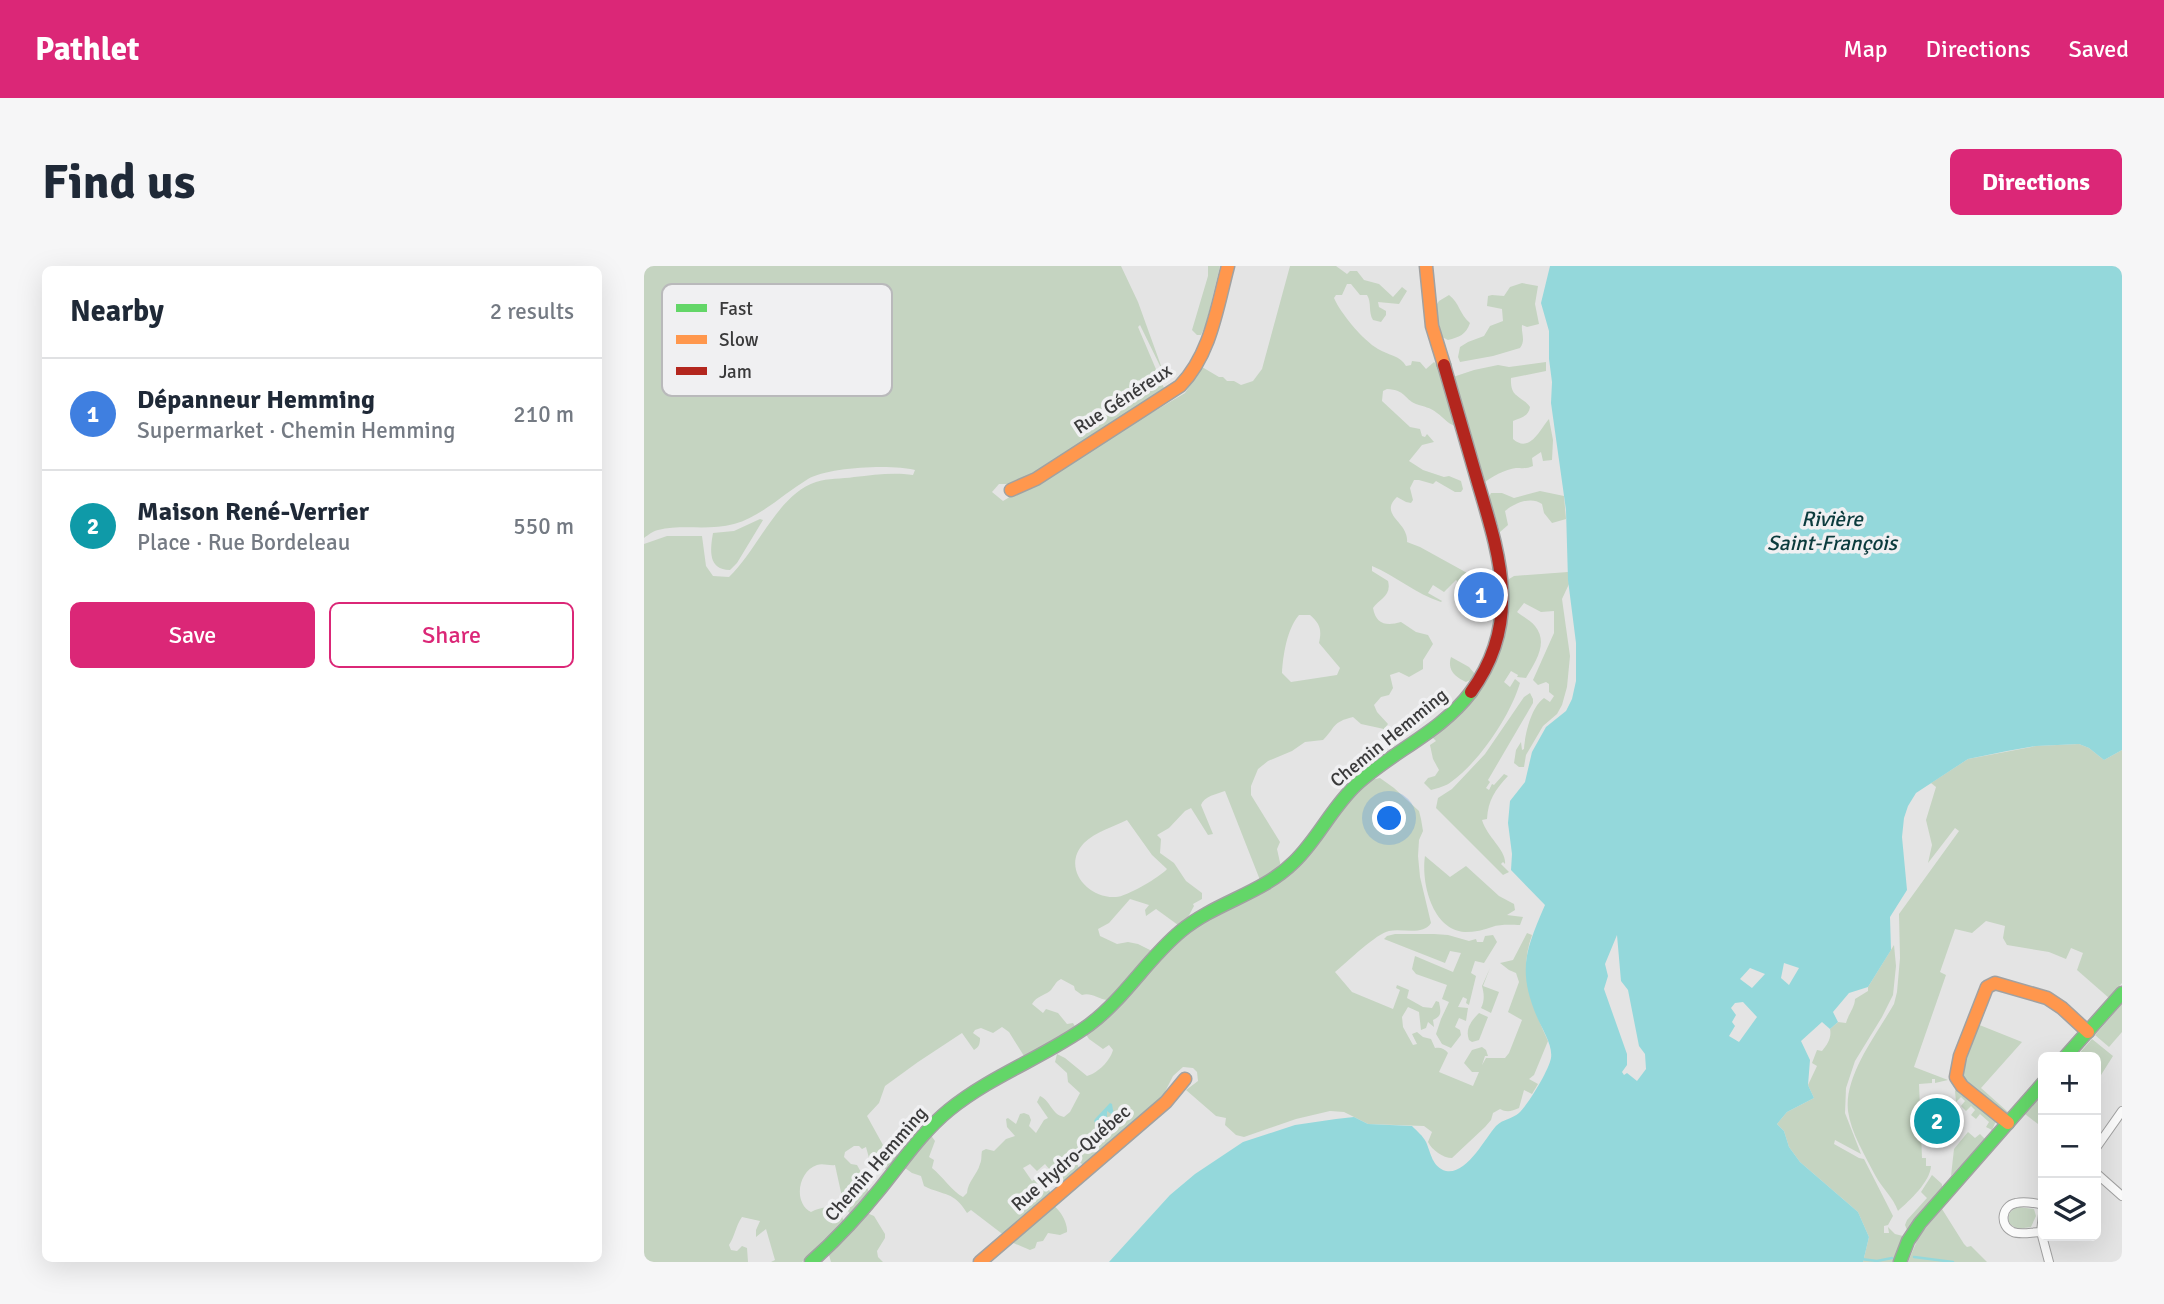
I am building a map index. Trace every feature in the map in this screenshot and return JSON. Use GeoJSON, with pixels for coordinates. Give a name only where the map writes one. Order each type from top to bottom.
{"type":"FeatureCollection","features":[{"type":"Feature","properties":{"kind":"street","name":"Rue Généreux"},"geometry":{"type":"LineString","coordinates":[[1011,491],[1036,479],[1190,378],[1207,342],[1228,266]]}},
{"type":"Feature","properties":{"kind":"street","name":"Chemin Hemming"},"geometry":{"type":"LineString","coordinates":[[811,1262],[843,1232],[921,1137],[942,1116],[979,1088],[1090,1024],[1119,998],[1164,947],[1188,925],[1283,873],[1355,786],[1439,725],[1462,704],[1479,682],[1499,631],[1503,580],[1498,549],[1432,326],[1426,266]]}},
{"type":"Feature","properties":{"kind":"street"},"geometry":{"type":"LineString","coordinates":[[2007,1123],[1962,1086],[1955,1073],[1987,987],[1995,983],[2042,996],[2057,1004],[2088,1032]]}},
{"type":"Feature","properties":{"kind":"street"},"geometry":{"type":"LineString","coordinates":[[2070,1052],[2122,993]]}},
{"type":"Feature","properties":{"kind":"street","name":"Rue Hydro-Québec"},"geometry":{"type":"LineString","coordinates":[[980,1262],[1166,1102],[1185,1079]]}},
{"type":"Feature","properties":{"kind":"street"},"geometry":{"type":"LineString","coordinates":[[1901,1260],[1920,1223],[2038,1089]]}},
{"type":"Feature","properties":{"kind":"street"},"geometry":{"type":"LineString","coordinates":[[2101,1141],[2122,1111]]}},
{"type":"Feature","properties":{"kind":"street"},"geometry":{"type":"LineString","coordinates":[[2101,1177],[2122,1196]]}},
{"type":"Feature","properties":{"kind":"street"},"geometry":{"type":"LineString","coordinates":[[2038,1205],[2014,1203],[2004,1215],[2004,1223],[2011,1231],[2018,1233],[2038,1232]]}},
{"type":"Feature","properties":{"kind":"street"},"geometry":{"type":"LineString","coordinates":[[2043,1241],[2049,1262]]}},
{"type":"Feature","properties":{"kind":"green space"},"geometry":{"type":"Polygon","coordinates":[[[644,266],[1121,266],[1138,302],[1164,374],[1140,325],[1138,327],[1164,388],[1034,476],[1012,484],[999,484],[992,492],[1003,501],[1185,393],[1202,367],[1227,381],[1241,385],[1253,381],[1262,369],[1290,266],[1336,266],[1347,274],[1357,271],[1364,280],[1379,284],[1393,297],[1402,287],[1407,291],[1399,304],[1378,302],[1379,307],[1386,311],[1381,322],[1373,320],[1367,295],[1360,295],[1351,284],[1347,284],[1342,295],[1336,295],[1334,298],[1353,326],[1378,349],[1398,358],[1406,366],[1411,365],[1412,361],[1420,362],[1426,369],[1434,362],[1438,366],[1455,426],[1398,391],[1383,391],[1382,401],[1410,427],[1420,429],[1422,436],[1427,434],[1434,442],[1422,445],[1409,461],[1423,470],[1461,481],[1463,489],[1461,492],[1455,492],[1436,481],[1433,484],[1414,480],[1410,488],[1413,500],[1411,503],[1397,497],[1392,503],[1392,514],[1404,529],[1407,542],[1498,590],[1485,588],[1464,578],[1460,584],[1456,580],[1444,592],[1433,585],[1428,593],[1441,602],[1372,566],[1372,571],[1388,581],[1389,586],[1387,594],[1373,608],[1379,621],[1387,624],[1401,622],[1416,632],[1428,635],[1433,644],[1423,660],[1423,669],[1409,677],[1399,672],[1390,675],[1393,688],[1389,695],[1381,697],[1374,705],[1388,724],[1384,729],[1361,724],[1353,717],[1346,719],[1335,726],[1323,740],[1305,742],[1258,769],[1251,786],[1251,795],[1280,842],[1277,849],[1281,867],[1260,880],[1225,791],[1208,797],[1201,805],[1213,834],[1208,835],[1191,808],[1185,811],[1169,828],[1157,835],[1161,839],[1160,853],[1174,863],[1186,881],[1202,893],[1202,899],[1193,904],[1187,919],[1178,925],[1156,909],[1146,916],[1145,910],[1149,905],[1130,899],[1109,923],[1098,929],[1100,936],[1117,944],[1138,944],[1152,951],[1107,1000],[1088,994],[1082,995],[1074,986],[1061,979],[1032,1004],[1043,1013],[1046,1009],[1058,1013],[1067,1024],[1073,1023],[1076,1028],[1024,1056],[1009,1032],[1002,1027],[993,1033],[981,1028],[975,1030],[973,1033],[980,1040],[974,1050],[962,1033],[885,1086],[879,1103],[867,1116],[883,1145],[898,1155],[887,1170],[869,1158],[866,1147],[862,1149],[854,1146],[845,1152],[844,1157],[851,1164],[857,1165],[869,1192],[851,1215],[844,1206],[835,1165],[822,1164],[811,1168],[800,1187],[805,1208],[811,1212],[831,1208],[839,1212],[844,1222],[802,1262],[771,1262],[775,1260],[766,1229],[756,1237],[760,1221],[742,1217],[729,1245],[731,1250],[737,1251],[742,1246],[747,1248],[748,1262],[644,1262],[644,544],[667,536],[702,536],[706,566],[713,576],[729,577],[779,511],[802,489],[825,480],[884,474],[913,475],[915,470],[876,467],[845,469],[817,475],[763,510],[734,524],[654,531],[644,538],[644,266]],[[1299,615],[1289,635],[1282,673],[1291,682],[1337,675],[1340,668],[1319,643],[1320,630],[1310,615],[1299,615]],[[1127,820],[1084,843],[1075,862],[1076,871],[1080,880],[1096,893],[1121,896],[1143,886],[1167,869],[1152,855],[1127,820]]]}},
{"type":"Feature","properties":{"kind":"green space"},"geometry":{"type":"Polygon","coordinates":[[[1208,266],[1220,266],[1206,324],[1201,335],[1197,335],[1192,330],[1208,276],[1208,266]]]}},
{"type":"Feature","properties":{"kind":"green space"},"geometry":{"type":"Polygon","coordinates":[[[1522,283],[1538,286],[1535,304],[1539,324],[1527,327],[1522,325],[1523,340],[1520,348],[1460,362],[1460,347],[1484,336],[1490,326],[1503,321],[1502,309],[1487,306],[1488,296],[1504,296],[1510,287],[1522,283]]]}},
{"type":"Feature","properties":{"kind":"green space"},"geometry":{"type":"Polygon","coordinates":[[[1449,295],[1470,323],[1462,335],[1448,340],[1442,337],[1435,307],[1449,295]]]}},
{"type":"Feature","properties":{"kind":"green space"},"geometry":{"type":"Polygon","coordinates":[[[1546,362],[1546,371],[1511,378],[1514,393],[1530,407],[1526,415],[1513,421],[1513,439],[1519,443],[1529,442],[1549,419],[1553,440],[1552,460],[1543,461],[1541,452],[1532,458],[1533,466],[1508,470],[1483,484],[1453,377],[1498,365],[1509,367],[1546,362]]]}},
{"type":"Feature","properties":{"kind":"green space"},"geometry":{"type":"Polygon","coordinates":[[[1540,491],[1564,496],[1566,519],[1552,523],[1544,513],[1542,504],[1523,501],[1505,511],[1508,525],[1500,532],[1489,497],[1491,493],[1502,493],[1514,498],[1540,491]]]}},
{"type":"Feature","properties":{"kind":"green space"},"geometry":{"type":"Polygon","coordinates":[[[763,520],[737,563],[730,570],[718,567],[711,552],[713,533],[734,531],[763,520]]]}},
{"type":"Feature","properties":{"kind":"green space"},"geometry":{"type":"Polygon","coordinates":[[[1568,572],[1569,584],[1562,599],[1570,656],[1567,687],[1562,705],[1557,714],[1543,726],[1526,755],[1524,767],[1514,763],[1516,750],[1521,742],[1522,750],[1524,749],[1527,729],[1539,702],[1544,698],[1550,702],[1554,696],[1549,692],[1549,684],[1546,682],[1538,685],[1533,680],[1554,633],[1554,611],[1541,612],[1524,603],[1517,612],[1533,624],[1541,639],[1536,659],[1526,678],[1517,677],[1518,675],[1511,671],[1504,682],[1510,687],[1515,679],[1520,683],[1509,709],[1483,750],[1451,782],[1431,790],[1424,783],[1439,770],[1430,745],[1436,741],[1432,737],[1454,720],[1507,618],[1509,579],[1514,576],[1568,572]]]}},
{"type":"Feature","properties":{"kind":"green space"},"geometry":{"type":"Polygon","coordinates":[[[1451,657],[1469,667],[1475,674],[1474,678],[1466,682],[1455,675],[1450,666],[1451,657]]]}},
{"type":"Feature","properties":{"kind":"green space"},"geometry":{"type":"Polygon","coordinates":[[[1530,693],[1533,703],[1488,780],[1490,782],[1486,788],[1489,790],[1504,774],[1508,776],[1493,796],[1487,819],[1482,820],[1505,859],[1505,864],[1501,864],[1509,872],[1503,875],[1436,808],[1438,798],[1452,789],[1485,754],[1524,697],[1530,693]]]}},
{"type":"Feature","properties":{"kind":"green space"},"geometry":{"type":"Polygon","coordinates":[[[2079,744],[2104,760],[2122,750],[2122,983],[2109,998],[2077,970],[2083,953],[2071,948],[2066,959],[2049,952],[2007,945],[2003,938],[2005,926],[1986,921],[1972,933],[1955,929],[1940,972],[1946,975],[1914,1067],[1948,1080],[1935,1083],[1935,1079],[1932,1079],[1932,1083],[1919,1084],[1922,1158],[1926,1158],[1926,1166],[1931,1166],[1930,1172],[1919,1190],[1898,1211],[1855,1136],[1848,1111],[1848,1097],[1856,1069],[1894,1004],[1900,958],[1899,914],[1959,831],[1955,828],[1928,863],[1932,845],[1926,820],[1936,787],[1931,783],[1968,759],[2036,746],[2079,744]]]}},
{"type":"Feature","properties":{"kind":"green space"},"geometry":{"type":"Polygon","coordinates":[[[1380,778],[1419,811],[1423,831],[1419,840],[1420,877],[1431,923],[1423,929],[1384,933],[1335,972],[1352,992],[1393,1009],[1400,990],[1396,988],[1397,985],[1409,990],[1407,998],[1423,1007],[1432,1008],[1436,1001],[1439,1002],[1440,1013],[1433,1020],[1434,1027],[1428,1022],[1426,1028],[1421,1030],[1419,1012],[1408,1007],[1402,1017],[1403,1027],[1413,1045],[1417,1044],[1412,1034],[1417,1032],[1431,1039],[1435,1048],[1448,1053],[1439,1072],[1473,1086],[1479,1072],[1472,1072],[1464,1063],[1472,1050],[1482,1047],[1486,1050],[1488,1056],[1485,1056],[1482,1065],[1486,1058],[1505,1058],[1522,1020],[1508,1012],[1519,982],[1516,973],[1500,963],[1513,960],[1527,933],[1532,935],[1526,963],[1527,976],[1532,1002],[1548,1041],[1534,1075],[1529,1079],[1538,1084],[1532,1094],[1524,1090],[1519,1108],[1510,1111],[1500,1109],[1493,1113],[1485,1127],[1452,1158],[1432,1148],[1428,1142],[1432,1132],[1424,1126],[1368,1124],[1344,1112],[1330,1111],[1296,1119],[1244,1137],[1236,1135],[1225,1125],[1226,1118],[1216,1116],[1186,1090],[1198,1081],[1197,1072],[1193,1068],[1183,1067],[1173,1076],[1161,1100],[1084,1167],[1076,1162],[1080,1170],[1062,1185],[1045,1164],[1037,1171],[1030,1164],[1023,1168],[1032,1181],[1037,1177],[1045,1183],[1052,1195],[1005,1236],[971,1210],[967,1213],[953,1197],[924,1186],[921,1176],[905,1168],[930,1134],[935,1141],[929,1157],[934,1160],[932,1168],[963,1197],[979,1168],[982,1151],[994,1151],[1006,1139],[1015,1136],[1007,1127],[1006,1119],[1016,1124],[1020,1114],[1029,1115],[1029,1126],[1036,1133],[1048,1118],[1037,1102],[1040,1096],[1056,1113],[1064,1117],[1070,1112],[1080,1093],[1068,1082],[1067,1073],[1055,1062],[1057,1054],[1087,1076],[1099,1069],[1113,1050],[1109,1045],[1103,1049],[1085,1033],[1174,944],[1205,920],[1265,890],[1352,796],[1371,780],[1380,778]]]}},
{"type":"Feature","properties":{"kind":"green space"},"geometry":{"type":"Polygon","coordinates":[[[1425,856],[1450,877],[1466,866],[1499,896],[1514,904],[1515,910],[1507,915],[1523,917],[1520,925],[1499,925],[1465,932],[1444,923],[1427,891],[1425,856]]]}},
{"type":"Feature","properties":{"kind":"green space"},"geometry":{"type":"Polygon","coordinates":[[[1395,934],[1448,935],[1469,941],[1476,939],[1477,942],[1483,942],[1485,936],[1493,935],[1497,942],[1484,963],[1475,961],[1471,973],[1476,976],[1469,1005],[1463,997],[1458,1007],[1468,1008],[1466,1021],[1459,1018],[1455,1027],[1460,1030],[1461,1035],[1451,1048],[1442,1044],[1436,1034],[1449,1002],[1442,999],[1447,985],[1416,974],[1412,969],[1415,956],[1453,972],[1461,953],[1450,951],[1445,963],[1384,939],[1395,934]]]}},
{"type":"Feature","properties":{"kind":"green space"},"geometry":{"type":"Polygon","coordinates":[[[1894,945],[1896,966],[1893,995],[1855,1061],[1846,1088],[1845,1113],[1861,1154],[1835,1140],[1834,1144],[1864,1159],[1893,1216],[1888,1225],[1884,1226],[1884,1233],[1889,1233],[1888,1227],[1895,1234],[1903,1236],[1893,1262],[1863,1262],[1869,1237],[1858,1212],[1800,1162],[1789,1147],[1784,1131],[1777,1124],[1787,1112],[1814,1098],[1808,1085],[1817,1066],[1812,1063],[1817,1050],[1822,1051],[1827,1044],[1830,1029],[1838,1022],[1846,1023],[1855,999],[1868,991],[1894,945]]]}},
{"type":"Feature","properties":{"kind":"green space"},"geometry":{"type":"Polygon","coordinates":[[[1490,968],[1483,986],[1499,992],[1491,1013],[1481,1008],[1484,997],[1482,986],[1490,968]]]}},
{"type":"Feature","properties":{"kind":"green space"},"geometry":{"type":"Polygon","coordinates":[[[2122,1004],[2122,1032],[2109,1047],[2095,1035],[2122,1004]]]}},
{"type":"Feature","properties":{"kind":"green space"},"geometry":{"type":"Polygon","coordinates":[[[1479,1013],[1488,1017],[1479,1040],[1472,1042],[1469,1040],[1468,1029],[1479,1013]]]}},
{"type":"Feature","properties":{"kind":"green space"},"geometry":{"type":"Polygon","coordinates":[[[1977,1024],[2022,1042],[1981,1088],[2008,1112],[2006,1113],[1966,1083],[1960,1072],[1977,1024]]]}},
{"type":"Feature","properties":{"kind":"green space"},"geometry":{"type":"Polygon","coordinates":[[[2092,1039],[2113,1056],[2101,1075],[2101,1052],[2080,1052],[2092,1039]]]}},
{"type":"Feature","properties":{"kind":"green space"},"geometry":{"type":"Polygon","coordinates":[[[1957,1088],[1997,1119],[1992,1130],[1986,1127],[1989,1122],[1980,1114],[1976,1119],[1971,1115],[1975,1110],[1971,1106],[1966,1111],[1961,1106],[1965,1101],[1961,1097],[1956,1102],[1957,1088]]]}},
{"type":"Feature","properties":{"kind":"green space"},"geometry":{"type":"Polygon","coordinates":[[[2038,1100],[2038,1124],[2025,1114],[2038,1100]]]}},
{"type":"Feature","properties":{"kind":"green space"},"geometry":{"type":"Polygon","coordinates":[[[1968,1132],[1975,1138],[1980,1134],[1985,1139],[1951,1176],[1954,1149],[1968,1132]]]}},
{"type":"Feature","properties":{"kind":"green space"},"geometry":{"type":"Polygon","coordinates":[[[1932,1175],[1942,1187],[1907,1230],[1907,1220],[1927,1198],[1921,1192],[1932,1175]]]}},
{"type":"Feature","properties":{"kind":"green space"},"geometry":{"type":"Polygon","coordinates":[[[1054,1206],[1063,1217],[1067,1232],[1060,1235],[1048,1233],[1043,1241],[1037,1242],[1035,1248],[1030,1250],[1011,1242],[1054,1206]]]}},
{"type":"Feature","properties":{"kind":"green space"},"geometry":{"type":"Polygon","coordinates":[[[2018,1207],[2034,1209],[2036,1216],[2031,1227],[2017,1229],[2010,1224],[2008,1218],[2018,1207]]]}},
{"type":"Feature","properties":{"kind":"green space"},"geometry":{"type":"Polygon","coordinates":[[[1942,1209],[1964,1244],[1971,1246],[1987,1262],[1908,1262],[1919,1236],[1942,1209]]]}},
{"type":"Feature","properties":{"kind":"green space"},"geometry":{"type":"Polygon","coordinates":[[[867,1213],[874,1216],[885,1234],[877,1251],[883,1262],[831,1262],[830,1252],[867,1213]]]}},
{"type":"Feature","properties":{"kind":"water","name":"Rivière Saint-François"},"geometry":{"type":"Polygon","coordinates":[[[1550,266],[2122,266],[2122,750],[2104,760],[2079,744],[2036,746],[1968,759],[1916,793],[1908,806],[1902,837],[1907,890],[1890,917],[1891,950],[1868,987],[1849,993],[1833,1012],[1838,1022],[1830,1029],[1822,1022],[1801,1041],[1810,1060],[1808,1085],[1814,1098],[1787,1112],[1777,1124],[1784,1131],[1789,1147],[1800,1162],[1858,1212],[1869,1237],[1863,1262],[1109,1262],[1170,1195],[1195,1174],[1243,1142],[1295,1125],[1354,1117],[1368,1124],[1412,1126],[1425,1140],[1438,1166],[1446,1171],[1454,1171],[1475,1155],[1496,1126],[1523,1109],[1546,1071],[1551,1058],[1550,1048],[1531,1000],[1526,973],[1529,947],[1545,905],[1511,870],[1508,823],[1510,801],[1525,782],[1532,752],[1546,727],[1566,711],[1576,681],[1576,643],[1568,580],[1566,510],[1551,403],[1549,331],[1541,303],[1550,266]],[[1617,935],[1605,964],[1608,976],[1604,989],[1627,1054],[1627,1065],[1622,1072],[1637,1081],[1646,1069],[1645,1054],[1639,1046],[1628,990],[1621,981],[1617,935]],[[1784,963],[1781,978],[1789,985],[1799,968],[1784,963]],[[1750,968],[1740,979],[1752,988],[1765,974],[1750,968]],[[1743,1002],[1735,1003],[1731,1008],[1736,1015],[1732,1022],[1735,1026],[1729,1036],[1739,1042],[1757,1017],[1743,1002]]]}},
{"type":"Feature","properties":{"kind":"water"},"geometry":{"type":"Polygon","coordinates":[[[1110,1103],[1114,1116],[1107,1111],[1107,1121],[1098,1127],[1095,1119],[1110,1103]]]}},
{"type":"Feature","properties":{"kind":"waterway"},"geometry":{"type":"LineString","coordinates":[[1914,1257],[1953,1262]]}},
{"type":"Feature","properties":{"kind":"waterway"},"geometry":{"type":"LineString","coordinates":[[1861,1259],[1877,1261],[1892,1258]]}},
{"type":"Feature","properties":{"kind":"traffic: fast"},"geometry":{"type":"LineString","coordinates":[[811,1262],[856,1218],[921,1138],[949,1110],[983,1086],[1055,1047],[1089,1025],[1114,1003],[1181,931],[1209,912],[1281,873],[1303,853],[1357,784],[1446,719],[1471,692]]}},
{"type":"Feature","properties":{"kind":"traffic: fast"},"geometry":{"type":"LineString","coordinates":[[2069,1052],[2122,993]]}},
{"type":"Feature","properties":{"kind":"traffic: fast"},"geometry":{"type":"LineString","coordinates":[[1900,1262],[1908,1241],[1920,1223],[2038,1089]]}},
{"type":"Feature","properties":{"kind":"traffic: slow"},"geometry":{"type":"LineString","coordinates":[[1011,490],[1036,479],[1180,386],[1191,373],[1206,345],[1228,266]]}},
{"type":"Feature","properties":{"kind":"traffic: slow"},"geometry":{"type":"LineString","coordinates":[[1426,266],[1432,326],[1444,365]]}},
{"type":"Feature","properties":{"kind":"traffic: slow"},"geometry":{"type":"LineString","coordinates":[[2008,1123],[1962,1086],[1956,1077],[1960,1056],[1987,987],[1995,983],[2047,998],[2088,1032]]}},
{"type":"Feature","properties":{"kind":"traffic: slow"},"geometry":{"type":"LineString","coordinates":[[980,1262],[1166,1102],[1185,1079]]}},
{"type":"Feature","properties":{"kind":"traffic: jam"},"geometry":{"type":"LineString","coordinates":[[1444,365],[1493,537],[1502,589],[1497,640],[1487,666],[1471,692]]}},
{"type":"Feature","properties":{"kind":"place","name":"Dépanneur Hemming"},"geometry":{"type":"Point","coordinates":[1481,595]}},
{"type":"Feature","properties":{"kind":"place","name":"Maison René-Verrier"},"geometry":{"type":"Point","coordinates":[1937,1121]}}]}
